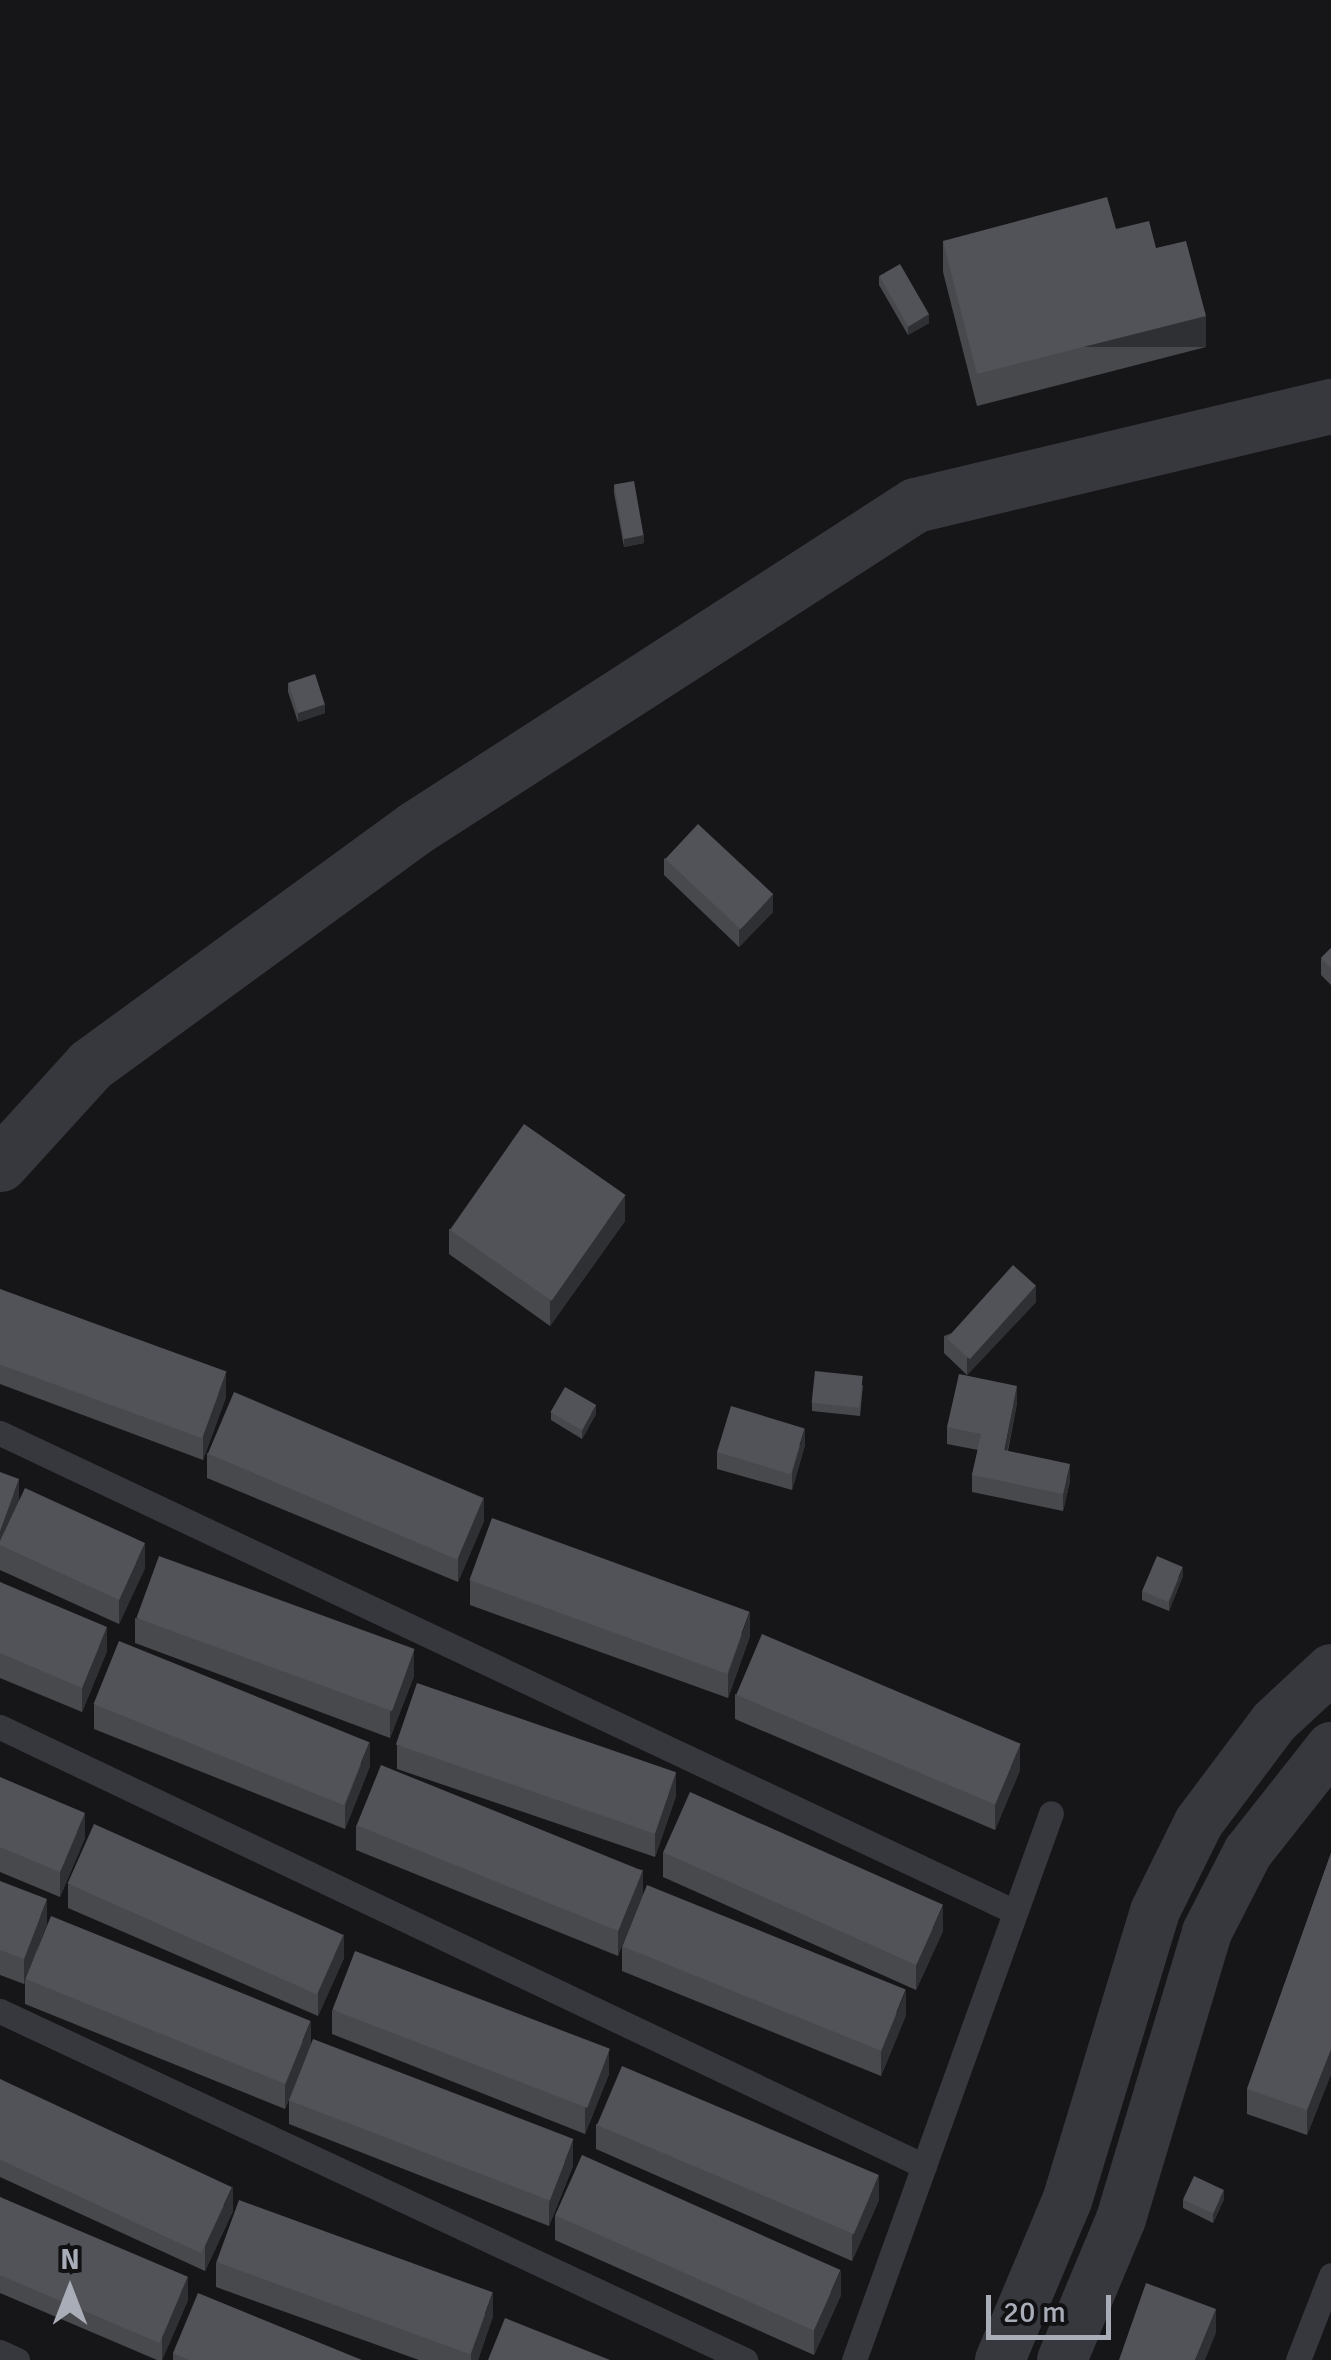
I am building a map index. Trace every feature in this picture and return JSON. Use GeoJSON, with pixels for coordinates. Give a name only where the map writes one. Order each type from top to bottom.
{"type":"FeatureCollection","features":[{"type":"Feature","properties":{"kind":"street"},"geometry":{"type":"LineString","coordinates":[[0,1164],[90,1065],[416,828],[916,505],[1331,406]]}},
{"type":"Feature","properties":{"kind":"street"},"geometry":{"type":"LineString","coordinates":[[1000,2360],[1068,2200],[1155,1911],[1199,1822],[1274,1722],[1331,1669]]}},
{"type":"Feature","properties":{"kind":"street"},"geometry":{"type":"LineString","coordinates":[[1062,2360],[1121,2220],[1208,1932],[1248,1852],[1331,1747]]}},
{"type":"Feature","properties":{"kind":"lane"},"geometry":{"type":"LineString","coordinates":[[0,1433],[1015,1912]]}},
{"type":"Feature","properties":{"kind":"lane"},"geometry":{"type":"LineString","coordinates":[[0,1728],[924,2166]]}},
{"type":"Feature","properties":{"kind":"lane"},"geometry":{"type":"LineString","coordinates":[[854,2360],[1051,1812]]}},
{"type":"Feature","properties":{"kind":"lane"},"geometry":{"type":"LineString","coordinates":[[0,2011],[745,2360]]}},
{"type":"Feature","properties":{"kind":"lane"},"geometry":{"type":"LineString","coordinates":[[1298,2360],[1331,2275]]}},
{"type":"Feature","properties":{"kind":"lane"},"geometry":{"type":"LineString","coordinates":[[0,2352],[17,2360]]}},
{"type":"Feature","properties":{"kind":"building"},"geometry":{"type":"Polygon","coordinates":[[[1107,197],[1116,229],[1149,221],[1156,248],[1186,241],[1206,316],[977,374],[943,241],[1107,197]]]}},
{"type":"Feature","properties":{"kind":"building"},"geometry":{"type":"Polygon","coordinates":[[[900,264],[929,314],[908,326],[879,276],[900,264]]]}},
{"type":"Feature","properties":{"kind":"building"},"geometry":{"type":"Polygon","coordinates":[[[634,481],[644,535],[624,539],[614,484],[634,481]]]}},
{"type":"Feature","properties":{"kind":"building"},"geometry":{"type":"Polygon","coordinates":[[[315,674],[325,704],[298,713],[288,683],[315,674]]]}},
{"type":"Feature","properties":{"kind":"building"},"geometry":{"type":"Polygon","coordinates":[[[698,824],[773,894],[741,929],[665,859],[698,824]]]}},
{"type":"Feature","properties":{"kind":"building"},"geometry":{"type":"Polygon","coordinates":[[[1331,948],[1331,968],[1321,958],[1331,948]]]}},
{"type":"Feature","properties":{"kind":"building"},"geometry":{"type":"Polygon","coordinates":[[[524,1124],[626,1195],[552,1301],[450,1230],[524,1124]]]}},
{"type":"Feature","properties":{"kind":"building"},"geometry":{"type":"Polygon","coordinates":[[[1013,1265],[1036,1286],[970,1359],[947,1339],[1013,1265]]]}},
{"type":"Feature","properties":{"kind":"building"},"geometry":{"type":"Polygon","coordinates":[[[0,1289],[226,1371],[202,1438],[0,1365],[0,1289]]]}},
{"type":"Feature","properties":{"kind":"building"},"geometry":{"type":"Polygon","coordinates":[[[815,1371],[863,1376],[859,1408],[812,1403],[815,1371]]]}},
{"type":"Feature","properties":{"kind":"building"},"geometry":{"type":"Polygon","coordinates":[[[959,1374],[1017,1386],[1004,1450],[1070,1464],[1063,1494],[972,1475],[981,1434],[947,1427],[959,1374]]]}},
{"type":"Feature","properties":{"kind":"building"},"geometry":{"type":"Polygon","coordinates":[[[565,1387],[596,1405],[582,1430],[550,1412],[565,1387]]]}},
{"type":"Feature","properties":{"kind":"building"},"geometry":{"type":"Polygon","coordinates":[[[234,1392],[483,1498],[457,1560],[208,1454],[234,1392]]]}},
{"type":"Feature","properties":{"kind":"building"},"geometry":{"type":"Polygon","coordinates":[[[731,1406],[805,1429],[791,1474],[717,1452],[731,1406]]]}},
{"type":"Feature","properties":{"kind":"building"},"geometry":{"type":"Polygon","coordinates":[[[0,1472],[19,1479],[0,1531],[0,1472]]]}},
{"type":"Feature","properties":{"kind":"building"},"geometry":{"type":"Polygon","coordinates":[[[25,1488],[145,1543],[119,1600],[0,1545],[25,1488]]]}},
{"type":"Feature","properties":{"kind":"building"},"geometry":{"type":"Polygon","coordinates":[[[492,1518],[749,1612],[727,1674],[469,1580],[492,1518]]]}},
{"type":"Feature","properties":{"kind":"building"},"geometry":{"type":"Polygon","coordinates":[[[159,1556],[415,1649],[392,1711],[136,1618],[159,1556]]]}},
{"type":"Feature","properties":{"kind":"building"},"geometry":{"type":"Polygon","coordinates":[[[1157,1556],[1183,1567],[1168,1602],[1142,1591],[1157,1556]]]}},
{"type":"Feature","properties":{"kind":"building"},"geometry":{"type":"Polygon","coordinates":[[[0,1582],[107,1627],[82,1688],[0,1653],[0,1582]]]}},
{"type":"Feature","properties":{"kind":"building"},"geometry":{"type":"Polygon","coordinates":[[[762,1634],[1021,1744],[995,1805],[736,1695],[762,1634]]]}},
{"type":"Feature","properties":{"kind":"building"},"geometry":{"type":"Polygon","coordinates":[[[119,1641],[369,1742],[344,1805],[94,1704],[119,1641]]]}},
{"type":"Feature","properties":{"kind":"building"},"geometry":{"type":"Polygon","coordinates":[[[417,1683],[676,1772],[655,1834],[396,1744],[417,1683]]]}},
{"type":"Feature","properties":{"kind":"building"},"geometry":{"type":"Polygon","coordinates":[[[381,1765],[642,1871],[618,1931],[357,1825],[381,1765]]]}},
{"type":"Feature","properties":{"kind":"building"},"geometry":{"type":"Polygon","coordinates":[[[0,1777],[85,1813],[60,1872],[0,1847],[0,1777]]]}},
{"type":"Feature","properties":{"kind":"building"},"geometry":{"type":"Polygon","coordinates":[[[690,1792],[943,1905],[916,1965],[663,1852],[690,1792]]]}},
{"type":"Feature","properties":{"kind":"building"},"geometry":{"type":"Polygon","coordinates":[[[94,1824],[343,1935],[317,1994],[68,1883],[94,1824]]]}},
{"type":"Feature","properties":{"kind":"building"},"geometry":{"type":"Polygon","coordinates":[[[1331,1853],[1331,2049],[1307,2110],[1247,2089],[1331,1853]]]}},
{"type":"Feature","properties":{"kind":"building"},"geometry":{"type":"Polygon","coordinates":[[[0,1881],[47,1899],[24,1959],[0,1950],[0,1881]]]}},
{"type":"Feature","properties":{"kind":"building"},"geometry":{"type":"Polygon","coordinates":[[[647,1885],[906,1990],[881,2051],[622,1946],[647,1885]]]}},
{"type":"Feature","properties":{"kind":"building"},"geometry":{"type":"Polygon","coordinates":[[[51,1916],[311,2021],[285,2084],[26,1979],[51,1916]]]}},
{"type":"Feature","properties":{"kind":"building"},"geometry":{"type":"Polygon","coordinates":[[[355,1951],[610,2049],[587,2108],[332,2010],[355,1951]]]}},
{"type":"Feature","properties":{"kind":"building"},"geometry":{"type":"Polygon","coordinates":[[[313,2039],[573,2139],[550,2201],[289,2101],[313,2039]]]}},
{"type":"Feature","properties":{"kind":"building"},"geometry":{"type":"Polygon","coordinates":[[[622,2066],[879,2175],[854,2234],[597,2125],[622,2066]]]}},
{"type":"Feature","properties":{"kind":"building"},"geometry":{"type":"Polygon","coordinates":[[[0,2079],[232,2187],[201,2253],[0,2160],[0,2079]]]}},
{"type":"Feature","properties":{"kind":"building"},"geometry":{"type":"Polygon","coordinates":[[[582,2155],[841,2270],[814,2330],[555,2215],[582,2155]]]}},
{"type":"Feature","properties":{"kind":"building"},"geometry":{"type":"Polygon","coordinates":[[[1194,2176],[1224,2190],[1213,2214],[1183,2200],[1194,2176]]]}},
{"type":"Feature","properties":{"kind":"building"},"geometry":{"type":"Polygon","coordinates":[[[0,2197],[188,2277],[160,2343],[0,2275],[0,2197]]]}},
{"type":"Feature","properties":{"kind":"building"},"geometry":{"type":"Polygon","coordinates":[[[239,2200],[493,2292],[470,2354],[216,2262],[239,2200]]]}},
{"type":"Feature","properties":{"kind":"building"},"geometry":{"type":"Polygon","coordinates":[[[1146,2283],[1216,2309],[1195,2360],[1119,2360],[1146,2283]]]}},
{"type":"Feature","properties":{"kind":"building"},"geometry":{"type":"Polygon","coordinates":[[[198,2293],[362,2360],[189,2360],[173,2353],[198,2293]]]}},
{"type":"Feature","properties":{"kind":"building"},"geometry":{"type":"Polygon","coordinates":[[[505,2318],[610,2360],[488,2360],[505,2318]]]}}]}
